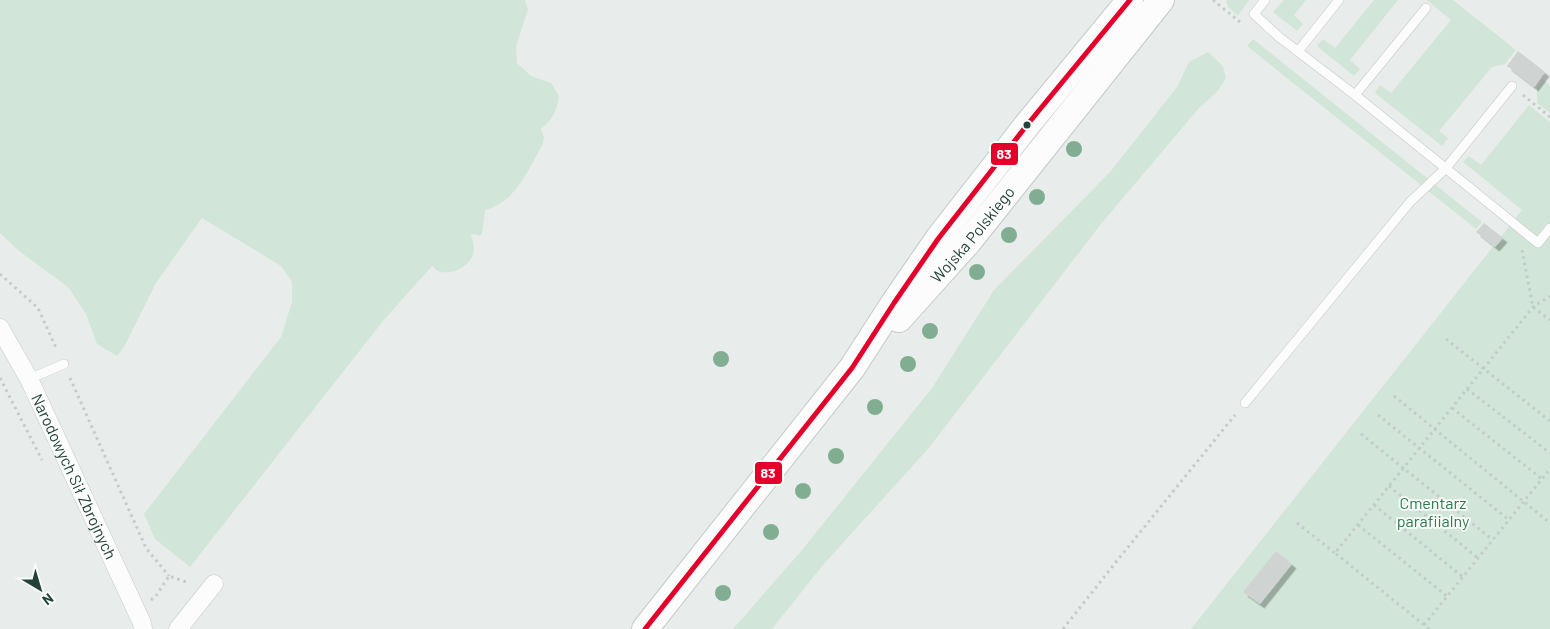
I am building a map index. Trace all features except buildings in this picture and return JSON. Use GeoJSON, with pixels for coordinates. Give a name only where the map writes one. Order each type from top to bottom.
{"type":"FeatureCollection","features":[{"type":"Feature","properties":{"kind":"main road","name":"Wojska Polskiego"},"geometry":{"type":"LineString","coordinates":[[645,629],[852,368],[938,239],[1130,0]]}},
{"type":"Feature","properties":{"kind":"main road","name":"Wojska Polskiego"},"geometry":{"type":"LineString","coordinates":[[852,368],[912,306],[969,241],[1161,0]]}},
{"type":"Feature","properties":{"kind":"street","name":"Narodowych Sił Zbrojnych"},"geometry":{"type":"LineString","coordinates":[[0,328],[29,379],[143,629]]}},
{"type":"Feature","properties":{"kind":"street"},"geometry":{"type":"LineString","coordinates":[[178,629],[210,589]]}},
{"type":"Feature","properties":{"kind":"lane"},"geometry":{"type":"LineString","coordinates":[[1264,0],[1254,14],[1279,37],[1299,50],[1538,243],[1550,228]]}},
{"type":"Feature","properties":{"kind":"lane"},"geometry":{"type":"LineString","coordinates":[[1299,50],[1339,0]]}},
{"type":"Feature","properties":{"kind":"lane"},"geometry":{"type":"LineString","coordinates":[[1355,95],[1426,8]]}},
{"type":"Feature","properties":{"kind":"lane"},"geometry":{"type":"LineString","coordinates":[[1245,403],[1410,202],[1446,168],[1512,86]]}},
{"type":"Feature","properties":{"kind":"lane"},"geometry":{"type":"LineString","coordinates":[[29,379],[64,364]]}},
{"type":"Feature","properties":{"kind":"path"},"geometry":{"type":"LineString","coordinates":[[1512,86],[1550,117]]}},
{"type":"Feature","properties":{"kind":"path"},"geometry":{"type":"LineString","coordinates":[[1513,222],[1521,246],[1533,307],[1550,320]]}},
{"type":"Feature","properties":{"kind":"path"},"geometry":{"type":"LineString","coordinates":[[0,274],[38,308],[146,548],[169,576],[210,589]]}},
{"type":"Feature","properties":{"kind":"path"},"geometry":{"type":"LineString","coordinates":[[1335,553],[1533,307],[1550,296]]}},
{"type":"Feature","properties":{"kind":"path"},"geometry":{"type":"LineString","coordinates":[[1446,339],[1550,421]]}},
{"type":"Feature","properties":{"kind":"path"},"geometry":{"type":"LineString","coordinates":[[1467,389],[1550,453]]}},
{"type":"Feature","properties":{"kind":"path"},"geometry":{"type":"LineString","coordinates":[[1394,396],[1550,523]]}},
{"type":"Feature","properties":{"kind":"path"},"geometry":{"type":"LineString","coordinates":[[1063,629],[1245,403]]}},
{"type":"Feature","properties":{"kind":"path"},"geometry":{"type":"LineString","coordinates":[[1452,408],[1542,479]]}},
{"type":"Feature","properties":{"kind":"path"},"geometry":{"type":"LineString","coordinates":[[1378,415],[1509,520]]}},
{"type":"Feature","properties":{"kind":"path"},"geometry":{"type":"LineString","coordinates":[[1362,434],[1493,540]]}},
{"type":"Feature","properties":{"kind":"path"},"geometry":{"type":"LineString","coordinates":[[1424,625],[1550,469]]}},
{"type":"Feature","properties":{"kind":"path"},"geometry":{"type":"LineString","coordinates":[[1389,486],[1478,558]]}},
{"type":"Feature","properties":{"kind":"path"},"geometry":{"type":"LineString","coordinates":[[1374,505],[1463,577]]}},
{"type":"Feature","properties":{"kind":"path"},"geometry":{"type":"LineString","coordinates":[[1297,523],[1429,629]]}},
{"type":"Feature","properties":{"kind":"path"},"geometry":{"type":"LineString","coordinates":[[1358,525],[1448,596]]}},
{"type":"Feature","properties":{"kind":"path"},"geometry":{"type":"LineString","coordinates":[[136,611],[156,596],[169,576]]}},
{"type":"Feature","properties":{"kind":"green space"},"geometry":{"type":"Polygon","coordinates":[[[0,0],[525,0],[528,9],[516,47],[517,63],[531,76],[551,83],[559,96],[554,114],[541,129],[544,137],[543,144],[520,184],[505,200],[485,210],[482,233],[480,236],[471,235],[474,246],[468,263],[453,272],[439,271],[432,266],[383,321],[190,567],[155,539],[144,514],[281,337],[292,302],[292,282],[281,266],[202,218],[156,283],[124,347],[117,356],[97,344],[86,314],[68,287],[19,251],[0,233],[0,0]]]}},
{"type":"Feature","properties":{"kind":"green space"},"geometry":{"type":"Polygon","coordinates":[[[1227,0],[1249,0],[1238,16],[1228,7],[1227,0]]]}},
{"type":"Feature","properties":{"kind":"green space"},"geometry":{"type":"Polygon","coordinates":[[[1284,0],[1306,0],[1294,15],[1303,24],[1297,31],[1273,12],[1284,0]]]}},
{"type":"Feature","properties":{"kind":"green space"},"geometry":{"type":"Polygon","coordinates":[[[1374,0],[1398,0],[1350,60],[1360,69],[1354,76],[1317,46],[1323,39],[1335,48],[1374,0]]]}},
{"type":"Feature","properties":{"kind":"green space"},"geometry":{"type":"Polygon","coordinates":[[[1427,0],[1453,0],[1516,50],[1505,64],[1492,67],[1439,131],[1448,138],[1442,146],[1375,93],[1380,85],[1391,93],[1451,20],[1427,0]]]}},
{"type":"Feature","properties":{"kind":"green space"},"geometry":{"type":"Polygon","coordinates":[[[1253,39],[1482,222],[1476,229],[1247,46],[1253,39]]]}},
{"type":"Feature","properties":{"kind":"green space"},"geometry":{"type":"Polygon","coordinates":[[[1208,52],[1223,66],[1226,78],[1218,91],[1199,108],[1101,224],[928,449],[823,565],[772,629],[733,629],[802,550],[932,388],[994,290],[1110,172],[1177,87],[1189,62],[1208,52]]]}},
{"type":"Feature","properties":{"kind":"green space"},"geometry":{"type":"Polygon","coordinates":[[[1542,79],[1550,85],[1550,113],[1537,103],[1537,87],[1542,79]]]}},
{"type":"Feature","properties":{"kind":"green space","name":"Cmentarz parafiialny"},"geometry":{"type":"Polygon","coordinates":[[[1529,105],[1550,122],[1550,629],[1191,629],[1522,210],[1463,162],[1469,156],[1481,165],[1529,105]]]}},
{"type":"Feature","properties":{"kind":"transit line","name":"83"},"geometry":{"type":"LineString","coordinates":[[645,629],[852,368],[938,239],[1027,125],[1130,0]]}}]}
